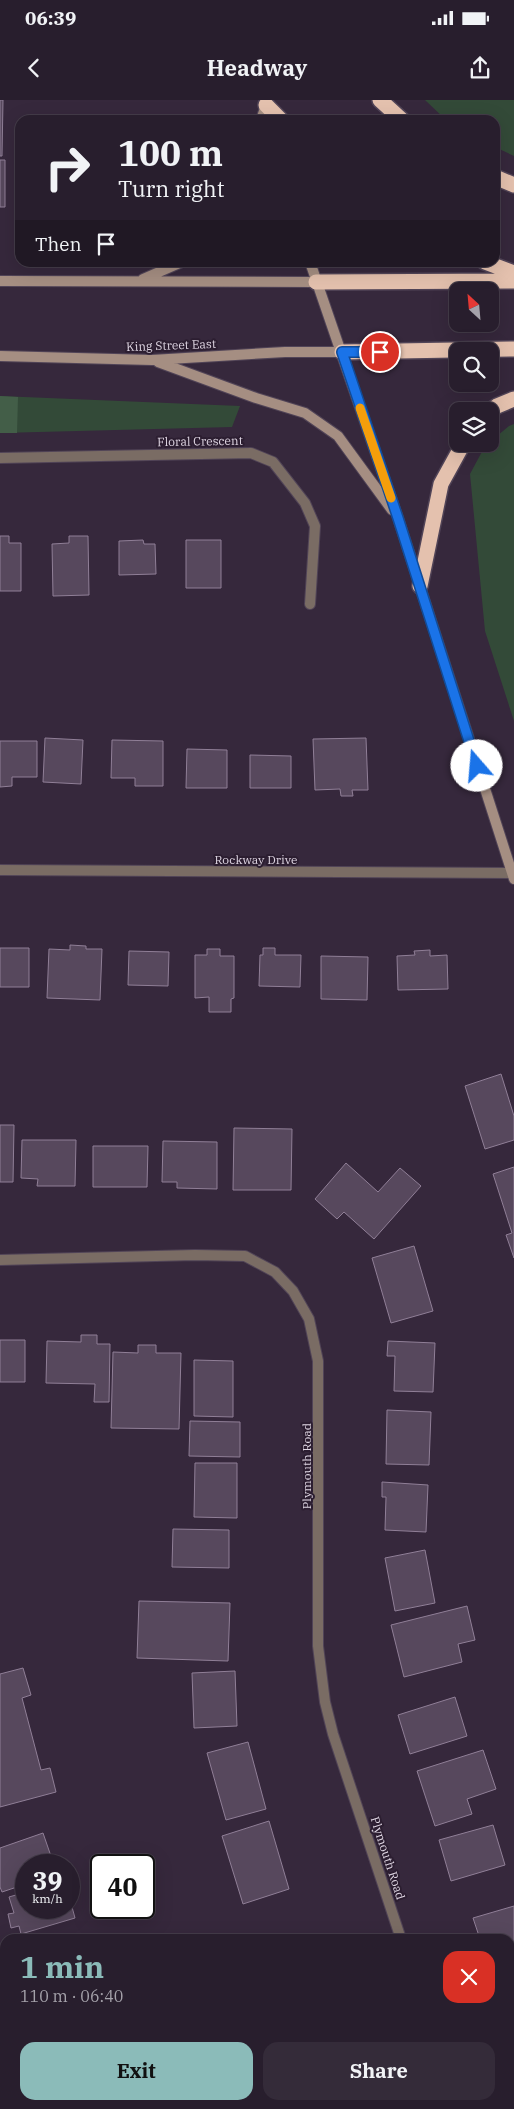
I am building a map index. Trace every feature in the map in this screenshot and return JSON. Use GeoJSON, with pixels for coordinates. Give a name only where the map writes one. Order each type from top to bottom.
{"type":"FeatureCollection","features":[{"type":"Feature","properties":{"kind":"highway"},"geometry":{"type":"LineString","coordinates":[[380,100],[396,115]]}},
{"type":"Feature","properties":{"kind":"highway"},"geometry":{"type":"LineString","coordinates":[[500,179],[514,185]]}},
{"type":"Feature","properties":{"kind":"highway"},"geometry":{"type":"LineString","coordinates":[[498,267],[514,273]]}},
{"type":"Feature","properties":{"kind":"highway"},"geometry":{"type":"LineString","coordinates":[[316,282],[514,281]]}},
{"type":"Feature","properties":{"kind":"highway"},"geometry":{"type":"LineString","coordinates":[[342,352],[514,349]]}},
{"type":"Feature","properties":{"kind":"highway"},"geometry":{"type":"LineString","coordinates":[[499,405],[514,399]]}},
{"type":"Feature","properties":{"kind":"highway"},"geometry":{"type":"LineString","coordinates":[[420,586],[441,484],[459,452]]}},
{"type":"Feature","properties":{"kind":"main road"},"geometry":{"type":"LineString","coordinates":[[137,282],[171,267]]}},
{"type":"Feature","properties":{"kind":"main road"},"geometry":{"type":"LineString","coordinates":[[312,267],[398,518],[513,876]]}},
{"type":"Feature","properties":{"kind":"main road"},"geometry":{"type":"LineString","coordinates":[[0,282],[316,282]]}},
{"type":"Feature","properties":{"kind":"main road","name":"King Street East"},"geometry":{"type":"LineString","coordinates":[[0,356],[152,360],[285,352],[342,352]]}},
{"type":"Feature","properties":{"kind":"main road"},"geometry":{"type":"LineString","coordinates":[[152,360],[256,398],[305,413],[338,436],[398,518]]}},
{"type":"Feature","properties":{"kind":"street","name":"Floral Crescent"},"geometry":{"type":"LineString","coordinates":[[0,458],[251,453],[274,462],[305,504],[315,526],[310,604]]}},
{"type":"Feature","properties":{"kind":"street","name":"Rockway Drive"},"geometry":{"type":"LineString","coordinates":[[0,870],[513,876]]}},
{"type":"Feature","properties":{"kind":"street","name":"Plymouth Road"},"geometry":{"type":"LineString","coordinates":[[0,1260],[195,1254],[245,1256],[275,1272],[293,1291],[310,1319],[318,1361],[318,1646],[325,1702],[333,1734],[399,1934]]}},
{"type":"Feature","properties":{"kind":"green space"},"geometry":{"type":"Polygon","coordinates":[[[425,100],[514,100],[514,156],[500,149],[500,115],[441,115],[425,100]]]}},
{"type":"Feature","properties":{"kind":"green space"},"geometry":{"type":"Polygon","coordinates":[[[0,396],[240,406],[232,427],[0,433],[0,396]]]}},
{"type":"Feature","properties":{"kind":"green space"},"geometry":{"type":"Polygon","coordinates":[[[0,396],[18,397],[17,433],[0,433],[0,396]]]}},
{"type":"Feature","properties":{"kind":"green space"},"geometry":{"type":"Polygon","coordinates":[[[514,424],[514,721],[485,631],[470,474],[482,452],[499,452],[499,434],[514,424]]]}},
{"type":"Feature","properties":{"kind":"building"},"geometry":{"type":"Polygon","coordinates":[[[0,100],[3,100],[2,156],[0,156],[0,100]]]}},
{"type":"Feature","properties":{"kind":"building"},"geometry":{"type":"Polygon","coordinates":[[[0,160],[5,160],[5,207],[0,207],[0,160]]]}},
{"type":"Feature","properties":{"kind":"building"},"geometry":{"type":"Polygon","coordinates":[[[0,536],[9,536],[9,543],[21,543],[21,591],[0,591],[0,536]]]}},
{"type":"Feature","properties":{"kind":"building"},"geometry":{"type":"Polygon","coordinates":[[[69,536],[88,536],[89,595],[53,596],[52,544],[69,543],[69,536]]]}},
{"type":"Feature","properties":{"kind":"building"},"geometry":{"type":"Polygon","coordinates":[[[143,540],[144,544],[155,544],[156,574],[119,575],[119,541],[143,540]]]}},
{"type":"Feature","properties":{"kind":"building"},"geometry":{"type":"Polygon","coordinates":[[[186,540],[221,540],[221,588],[186,588],[186,540]]]}},
{"type":"Feature","properties":{"kind":"building"},"geometry":{"type":"Polygon","coordinates":[[[45,738],[83,740],[81,784],[43,782],[45,738]]]}},
{"type":"Feature","properties":{"kind":"building"},"geometry":{"type":"Polygon","coordinates":[[[366,738],[368,790],[352,790],[353,796],[341,796],[340,789],[315,790],[313,739],[366,738]]]}},
{"type":"Feature","properties":{"kind":"building"},"geometry":{"type":"Polygon","coordinates":[[[112,740],[163,741],[163,786],[135,786],[135,778],[111,778],[112,740]]]}},
{"type":"Feature","properties":{"kind":"building"},"geometry":{"type":"Polygon","coordinates":[[[0,741],[37,741],[37,777],[12,777],[12,786],[0,787],[0,741]]]}},
{"type":"Feature","properties":{"kind":"building"},"geometry":{"type":"Polygon","coordinates":[[[187,749],[227,750],[227,788],[186,788],[187,749]]]}},
{"type":"Feature","properties":{"kind":"building"},"geometry":{"type":"Polygon","coordinates":[[[250,755],[291,756],[291,788],[250,788],[250,755]]]}},
{"type":"Feature","properties":{"kind":"building"},"geometry":{"type":"Polygon","coordinates":[[[70,945],[86,946],[86,949],[102,949],[100,1000],[47,998],[49,949],[70,950],[70,945]]]}},
{"type":"Feature","properties":{"kind":"building"},"geometry":{"type":"Polygon","coordinates":[[[0,948],[29,948],[29,987],[0,987],[0,948]]]}},
{"type":"Feature","properties":{"kind":"building"},"geometry":{"type":"Polygon","coordinates":[[[263,948],[275,948],[275,955],[301,955],[300,987],[259,986],[260,955],[263,955],[263,948]]]}},
{"type":"Feature","properties":{"kind":"building"},"geometry":{"type":"Polygon","coordinates":[[[207,949],[220,949],[220,956],[234,956],[234,998],[231,999],[231,1012],[209,1012],[209,997],[195,998],[195,955],[207,955],[207,949]]]}},
{"type":"Feature","properties":{"kind":"building"},"geometry":{"type":"Polygon","coordinates":[[[430,950],[430,956],[447,955],[448,989],[398,990],[397,956],[415,955],[414,951],[430,950]]]}},
{"type":"Feature","properties":{"kind":"building"},"geometry":{"type":"Polygon","coordinates":[[[129,951],[169,952],[168,986],[128,985],[129,951]]]}},
{"type":"Feature","properties":{"kind":"building"},"geometry":{"type":"Polygon","coordinates":[[[321,956],[368,957],[367,1000],[321,999],[321,956]]]}},
{"type":"Feature","properties":{"kind":"building"},"geometry":{"type":"Polygon","coordinates":[[[501,1074],[514,1116],[514,1140],[485,1149],[465,1086],[501,1074]]]}},
{"type":"Feature","properties":{"kind":"building"},"geometry":{"type":"Polygon","coordinates":[[[0,1125],[14,1125],[13,1182],[0,1182],[0,1125]]]}},
{"type":"Feature","properties":{"kind":"building"},"geometry":{"type":"Polygon","coordinates":[[[234,1128],[292,1129],[291,1190],[233,1190],[234,1128]]]}},
{"type":"Feature","properties":{"kind":"building"},"geometry":{"type":"Polygon","coordinates":[[[22,1140],[76,1140],[75,1186],[37,1186],[38,1179],[21,1178],[22,1140]]]}},
{"type":"Feature","properties":{"kind":"building"},"geometry":{"type":"Polygon","coordinates":[[[163,1141],[217,1142],[217,1189],[177,1188],[177,1182],[162,1182],[163,1141]]]}},
{"type":"Feature","properties":{"kind":"building"},"geometry":{"type":"Polygon","coordinates":[[[93,1146],[148,1146],[147,1187],[93,1187],[93,1146]]]}},
{"type":"Feature","properties":{"kind":"building"},"geometry":{"type":"Polygon","coordinates":[[[346,1163],[378,1192],[400,1168],[421,1186],[374,1239],[344,1212],[337,1219],[315,1199],[346,1163]]]}},
{"type":"Feature","properties":{"kind":"building"},"geometry":{"type":"Polygon","coordinates":[[[514,1167],[514,1258],[506,1235],[512,1233],[493,1174],[514,1167]]]}},
{"type":"Feature","properties":{"kind":"building"},"geometry":{"type":"Polygon","coordinates":[[[414,1246],[433,1311],[391,1323],[372,1258],[414,1246]]]}},
{"type":"Feature","properties":{"kind":"building"},"geometry":{"type":"Polygon","coordinates":[[[81,1335],[97,1335],[97,1344],[110,1344],[109,1402],[94,1402],[95,1384],[46,1383],[47,1341],[81,1342],[81,1335]]]}},
{"type":"Feature","properties":{"kind":"building"},"geometry":{"type":"Polygon","coordinates":[[[0,1340],[25,1340],[25,1382],[0,1382],[0,1340]]]}},
{"type":"Feature","properties":{"kind":"building"},"geometry":{"type":"Polygon","coordinates":[[[388,1341],[435,1343],[433,1392],[394,1391],[395,1356],[387,1356],[388,1341]]]}},
{"type":"Feature","properties":{"kind":"building"},"geometry":{"type":"Polygon","coordinates":[[[138,1345],[156,1345],[156,1353],[181,1353],[179,1429],[111,1428],[113,1352],[138,1353],[138,1345]]]}},
{"type":"Feature","properties":{"kind":"building"},"geometry":{"type":"Polygon","coordinates":[[[194,1360],[233,1361],[233,1417],[194,1416],[194,1360]]]}},
{"type":"Feature","properties":{"kind":"building"},"geometry":{"type":"Polygon","coordinates":[[[387,1410],[431,1412],[429,1465],[386,1464],[387,1410]]]}},
{"type":"Feature","properties":{"kind":"building"},"geometry":{"type":"Polygon","coordinates":[[[190,1421],[240,1422],[240,1457],[189,1456],[190,1421]]]}},
{"type":"Feature","properties":{"kind":"building"},"geometry":{"type":"Polygon","coordinates":[[[195,1463],[237,1463],[237,1518],[194,1517],[195,1463]]]}},
{"type":"Feature","properties":{"kind":"building"},"geometry":{"type":"Polygon","coordinates":[[[382,1482],[428,1485],[426,1532],[385,1530],[386,1497],[382,1497],[382,1482]]]}},
{"type":"Feature","properties":{"kind":"building"},"geometry":{"type":"Polygon","coordinates":[[[173,1529],[229,1530],[229,1568],[172,1567],[173,1529]]]}},
{"type":"Feature","properties":{"kind":"building"},"geometry":{"type":"Polygon","coordinates":[[[425,1550],[435,1603],[395,1611],[385,1558],[425,1550]]]}},
{"type":"Feature","properties":{"kind":"building"},"geometry":{"type":"Polygon","coordinates":[[[139,1601],[230,1603],[228,1661],[137,1658],[139,1601]]]}},
{"type":"Feature","properties":{"kind":"building"},"geometry":{"type":"Polygon","coordinates":[[[467,1606],[475,1640],[458,1644],[462,1662],[404,1677],[391,1625],[467,1606]]]}},
{"type":"Feature","properties":{"kind":"building"},"geometry":{"type":"Polygon","coordinates":[[[23,1668],[31,1695],[22,1698],[41,1770],[50,1768],[56,1792],[0,1807],[0,1674],[23,1668]]]}},
{"type":"Feature","properties":{"kind":"building"},"geometry":{"type":"Polygon","coordinates":[[[235,1671],[237,1726],[194,1728],[192,1673],[235,1671]]]}},
{"type":"Feature","properties":{"kind":"building"},"geometry":{"type":"Polygon","coordinates":[[[455,1697],[467,1736],[410,1754],[398,1715],[455,1697]]]}},
{"type":"Feature","properties":{"kind":"building"},"geometry":{"type":"Polygon","coordinates":[[[248,1742],[266,1809],[226,1820],[207,1753],[248,1742]]]}},
{"type":"Feature","properties":{"kind":"building"},"geometry":{"type":"Polygon","coordinates":[[[483,1750],[496,1789],[467,1799],[472,1814],[435,1826],[417,1771],[483,1750]]]}},
{"type":"Feature","properties":{"kind":"building"},"geometry":{"type":"Polygon","coordinates":[[[269,1821],[289,1889],[243,1904],[222,1836],[269,1821]]]}},
{"type":"Feature","properties":{"kind":"building"},"geometry":{"type":"Polygon","coordinates":[[[493,1825],[505,1865],[451,1881],[439,1840],[493,1825]]]}},
{"type":"Feature","properties":{"kind":"building"},"geometry":{"type":"Polygon","coordinates":[[[43,1833],[50,1854],[15,1854],[15,1888],[2,1892],[0,1887],[0,1848],[43,1833]]]}},
{"type":"Feature","properties":{"kind":"building"},"geometry":{"type":"Polygon","coordinates":[[[15,1895],[15,1919],[72,1919],[21,1934],[19,1926],[11,1928],[8,1914],[14,1913],[9,1897],[15,1895]]]}},
{"type":"Feature","properties":{"kind":"building"},"geometry":{"type":"Polygon","coordinates":[[[514,1906],[514,1934],[478,1934],[473,1918],[514,1906]]]}},
{"type":"Feature","properties":{"kind":"slow traffic"},"geometry":{"type":"LineString","coordinates":[[360,408],[391,498]]}},
{"type":"Feature","properties":{"kind":"route"},"geometry":{"type":"LineString","coordinates":[[380,352],[342,352],[398,518],[477,766]]}}]}
